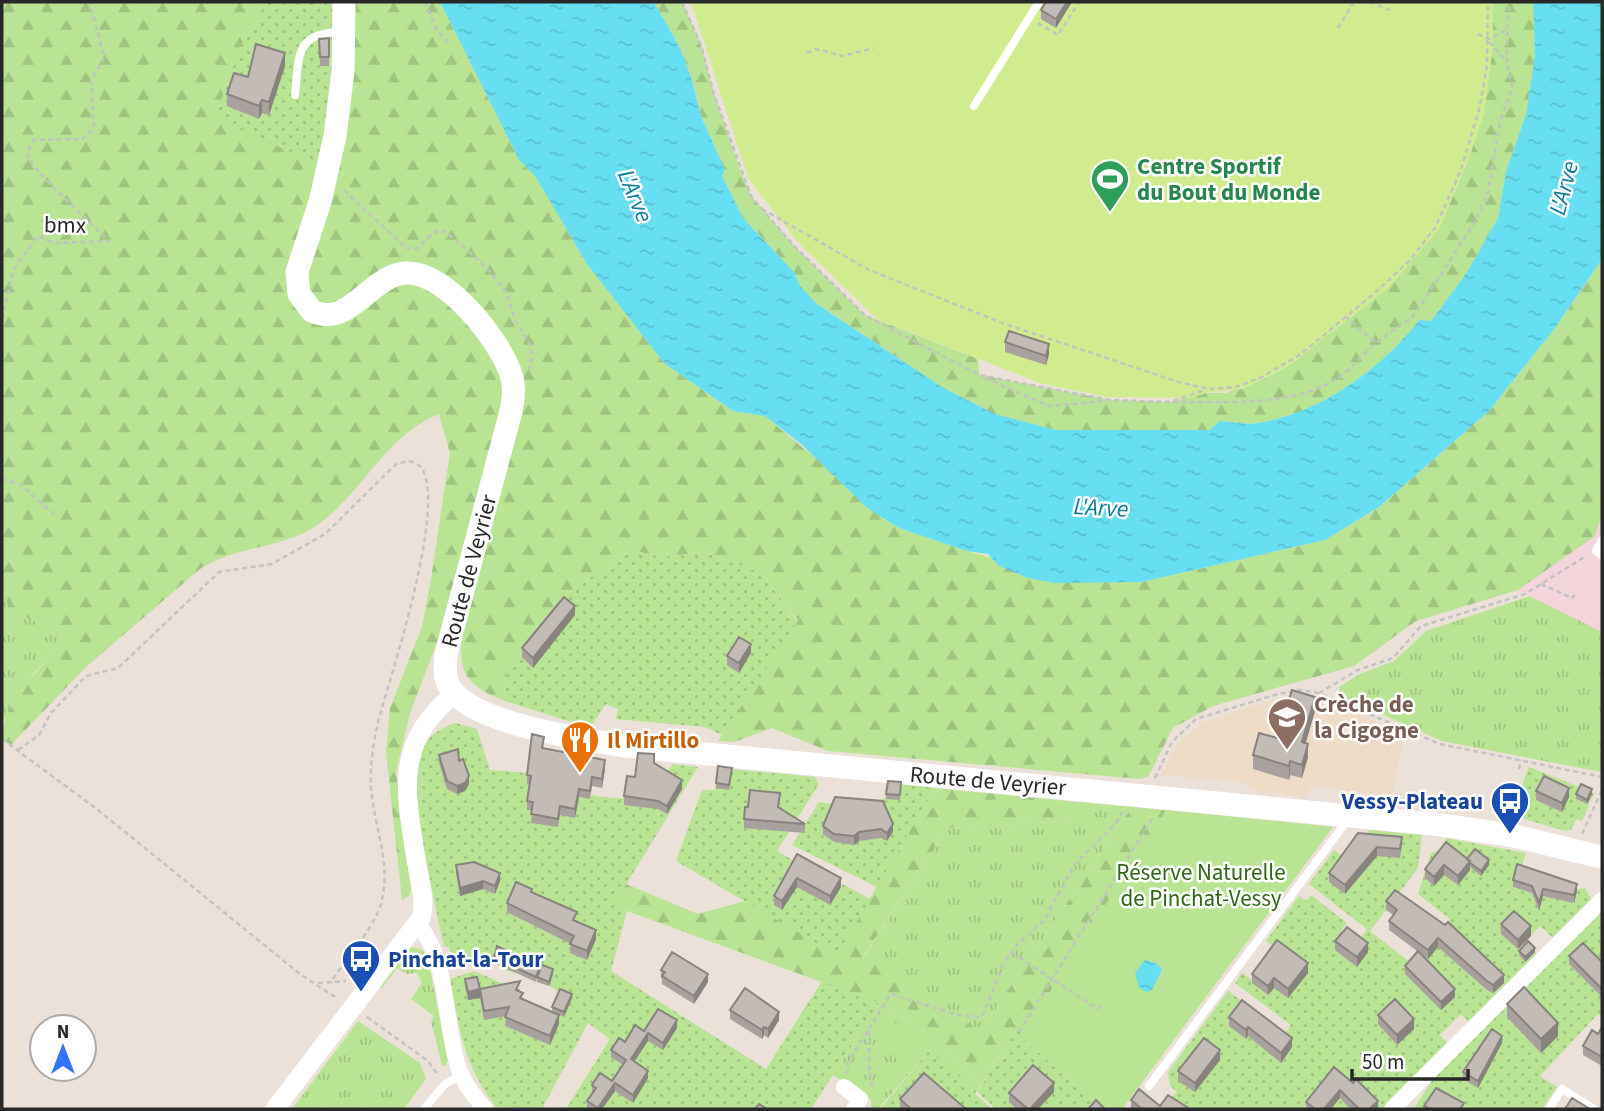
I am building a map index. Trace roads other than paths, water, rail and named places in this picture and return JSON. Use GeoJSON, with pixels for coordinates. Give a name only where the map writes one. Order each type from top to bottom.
{"type":"FeatureCollection","features":[{"type":"Feature","properties":{"kind":"main road","name":"Route de Veyrier"},"geometry":{"type":"LineString","coordinates":[[344,2],[341,100],[320,202],[297,272],[299,294],[312,311],[332,315],[347,309],[389,277],[404,273],[424,275],[451,292],[486,332],[507,365],[513,381],[510,415],[446,654],[447,681],[455,694],[468,705],[490,715],[584,739],[624,746],[1160,789],[1350,816],[1491,832],[1602,858]]}},
{"type":"Feature","properties":{"kind":"street"},"geometry":{"type":"LineString","coordinates":[[275,1109],[394,950],[418,924],[423,896],[408,810],[408,770],[414,743],[422,726],[433,711],[455,694]]}},
{"type":"Feature","properties":{"kind":"street"},"geometry":{"type":"LineString","coordinates":[[1392,1109],[1602,900]]}},
{"type":"Feature","properties":{"kind":"street"},"geometry":{"type":"LineString","coordinates":[[418,924],[433,948],[461,1075],[485,1109]]}},
{"type":"Feature","properties":{"kind":"street"},"geometry":{"type":"LineString","coordinates":[[844,1087],[857,1104]]}},
{"type":"Feature","properties":{"kind":"lane"},"geometry":{"type":"LineString","coordinates":[[974,106],[1039,2]]}},
{"type":"Feature","properties":{"kind":"lane"},"geometry":{"type":"LineString","coordinates":[[295,95],[302,46],[309,37],[323,32],[345,32]]}},
{"type":"Feature","properties":{"kind":"lane"},"geometry":{"type":"LineString","coordinates":[[1599,554],[1602,540]]}},
{"type":"Feature","properties":{"kind":"lane"},"geometry":{"type":"LineString","coordinates":[[1149,1086],[1350,816]]}},
{"type":"Feature","properties":{"kind":"lane"},"geometry":{"type":"LineString","coordinates":[[424,1109],[445,1084],[461,1075]]}},
{"type":"Feature","properties":{"kind":"lane"},"geometry":{"type":"LineString","coordinates":[[1549,1109],[1562,1089],[1594,1109]]}},
{"type":"Feature","properties":{"kind":"water","name":"L'Arve"},"geometry":{"type":"Polygon","coordinates":[[[440,2],[654,2],[680,48],[701,116],[725,170],[722,176],[743,218],[794,272],[800,286],[817,304],[942,387],[995,414],[1056,430],[1210,430],[1220,421],[1254,424],[1281,418],[1304,410],[1348,386],[1387,355],[1419,320],[1431,321],[1467,272],[1498,218],[1506,171],[1526,114],[1535,54],[1533,2],[1602,2],[1602,259],[1555,328],[1488,412],[1379,507],[1325,540],[1142,582],[1055,583],[1028,578],[999,566],[988,554],[967,551],[899,528],[866,507],[801,444],[765,416],[733,411],[664,363],[587,264],[535,176],[519,160],[440,2]]]}},
{"type":"Feature","properties":{"kind":"water"},"geometry":{"type":"Polygon","coordinates":[[[1145,960],[1158,964],[1162,970],[1152,990],[1147,992],[1139,988],[1135,973],[1145,960]]]}},
{"type":"Feature","properties":{"kind":"place","name":"Centre Sportif du Bout du Monde"},"geometry":{"type":"Point","coordinates":[1110,213]}},
{"type":"Feature","properties":{"kind":"place","name":"Crèche de la Cigogne"},"geometry":{"type":"Point","coordinates":[1287,751]}},
{"type":"Feature","properties":{"kind":"place","name":"Il Mirtillo"},"geometry":{"type":"Point","coordinates":[580,774]}},
{"type":"Feature","properties":{"kind":"place","name":"Vessy-Plateau"},"geometry":{"type":"Point","coordinates":[1510,835]}},
{"type":"Feature","properties":{"kind":"place","name":"Pinchat-la-Tour"},"geometry":{"type":"Point","coordinates":[361,993]}},
{"type":"Feature","properties":{"kind":"park label","name":"Réserve Naturelle de Pinchat-Vessy"},"geometry":{"type":"Point","coordinates":[1201,885]}}]}
